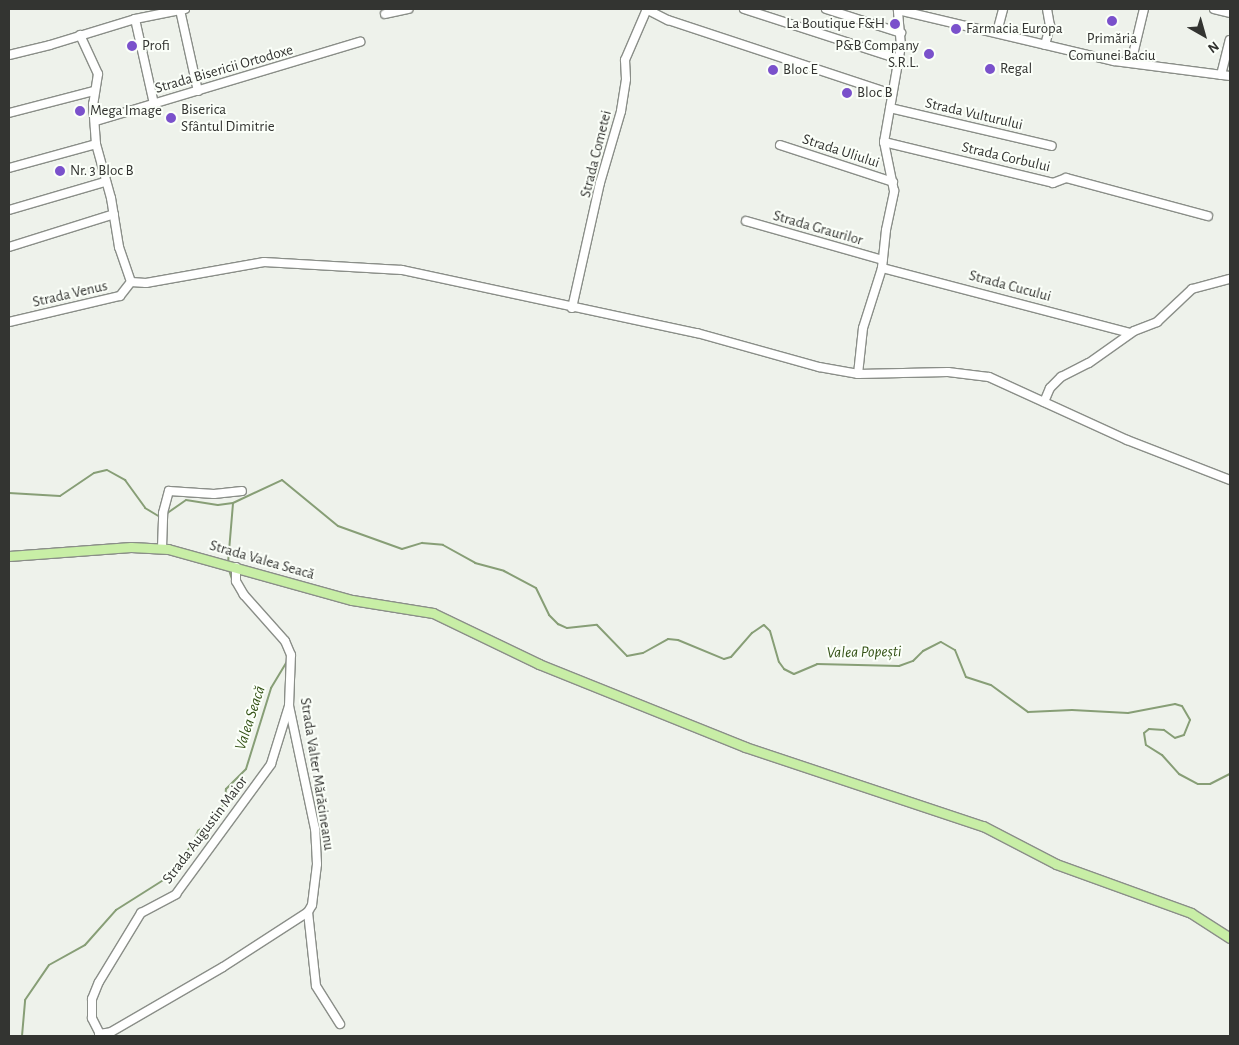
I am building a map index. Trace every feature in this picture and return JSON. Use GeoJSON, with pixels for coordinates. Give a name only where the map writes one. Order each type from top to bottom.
{"type":"FeatureCollection","features":[{"type":"Feature","properties":{"kind":"main road","name":"Strada Valea Seacă"},"geometry":{"type":"LineString","coordinates":[[9,556],[162,548],[223,563],[352,600],[433,613],[499,645],[745,747],[983,826],[1056,864],[1191,913],[1230,938]]}},
{"type":"Feature","properties":{"kind":"street"},"geometry":{"type":"LineString","coordinates":[[9,54],[80,36],[135,19],[183,9],[198,91]]}},
{"type":"Feature","properties":{"kind":"street"},"geometry":{"type":"LineString","coordinates":[[385,14],[408,9]]}},
{"type":"Feature","properties":{"kind":"street"},"geometry":{"type":"LineString","coordinates":[[647,9],[668,20],[892,94]]}},
{"type":"Feature","properties":{"kind":"street","name":"Strada Cometei"},"geometry":{"type":"LineString","coordinates":[[572,308],[600,183],[621,111],[625,60],[647,9]]}},
{"type":"Feature","properties":{"kind":"street"},"geometry":{"type":"LineString","coordinates":[[744,9],[899,59]]}},
{"type":"Feature","properties":{"kind":"street"},"geometry":{"type":"LineString","coordinates":[[826,9],[901,33]]}},
{"type":"Feature","properties":{"kind":"street"},"geometry":{"type":"LineString","coordinates":[[858,374],[864,328],[883,264],[886,230],[894,198],[893,182],[884,142],[899,59],[901,33],[898,9],[1131,63],[1230,76]]}},
{"type":"Feature","properties":{"kind":"street"},"geometry":{"type":"LineString","coordinates":[[996,32],[1002,9]]}},
{"type":"Feature","properties":{"kind":"street"},"geometry":{"type":"LineString","coordinates":[[1045,44],[1050,26],[1047,9]]}},
{"type":"Feature","properties":{"kind":"street"},"geometry":{"type":"LineString","coordinates":[[1131,63],[1144,9]]}},
{"type":"Feature","properties":{"kind":"street"},"geometry":{"type":"LineString","coordinates":[[1214,9],[1230,13]]}},
{"type":"Feature","properties":{"kind":"street"},"geometry":{"type":"LineString","coordinates":[[135,19],[154,104]]}},
{"type":"Feature","properties":{"kind":"street"},"geometry":{"type":"LineString","coordinates":[[80,36],[98,74],[94,91],[96,144],[104,182],[114,214],[119,247],[132,282],[146,283],[264,262],[336,264],[402,270],[572,308],[697,332],[819,367],[858,374],[948,372],[989,377],[1127,440],[1230,480]]}},
{"type":"Feature","properties":{"kind":"street"},"geometry":{"type":"LineString","coordinates":[[1221,75],[1230,40]]}},
{"type":"Feature","properties":{"kind":"street","name":"Strada Bisericii Ortodoxe"},"geometry":{"type":"LineString","coordinates":[[96,121],[360,42]]}},
{"type":"Feature","properties":{"kind":"street"},"geometry":{"type":"LineString","coordinates":[[9,113],[94,91]]}},
{"type":"Feature","properties":{"kind":"street","name":"Strada Vulturului"},"geometry":{"type":"LineString","coordinates":[[890,108],[1052,146]]}},
{"type":"Feature","properties":{"kind":"street","name":"Strada Corbului"},"geometry":{"type":"LineString","coordinates":[[884,142],[1053,182],[1066,178],[1208,216]]}},
{"type":"Feature","properties":{"kind":"street"},"geometry":{"type":"LineString","coordinates":[[9,168],[96,144]]}},
{"type":"Feature","properties":{"kind":"street","name":"Strada Uliului"},"geometry":{"type":"LineString","coordinates":[[780,145],[893,182]]}},
{"type":"Feature","properties":{"kind":"street"},"geometry":{"type":"LineString","coordinates":[[9,210],[104,182]]}},
{"type":"Feature","properties":{"kind":"street"},"geometry":{"type":"LineString","coordinates":[[9,247],[114,214]]}},
{"type":"Feature","properties":{"kind":"street","name":"Strada Graurilor"},"geometry":{"type":"LineString","coordinates":[[746,221],[883,264]]}},
{"type":"Feature","properties":{"kind":"street","name":"Strada Cucului"},"geometry":{"type":"LineString","coordinates":[[883,264],[1130,333]]}},
{"type":"Feature","properties":{"kind":"street"},"geometry":{"type":"LineString","coordinates":[[1044,402],[1050,388],[1061,377],[1090,363],[1130,333],[1161,319],[1192,290],[1230,279]]}},
{"type":"Feature","properties":{"kind":"street","name":"Strada Venus"},"geometry":{"type":"LineString","coordinates":[[9,322],[120,296],[132,282]]}},
{"type":"Feature","properties":{"kind":"street"},"geometry":{"type":"LineString","coordinates":[[162,548],[162,517],[165,495],[172,490],[214,494],[242,491]]}},
{"type":"Feature","properties":{"kind":"street","name":"Strada Valter Mărăcineanu"},"geometry":{"type":"LineString","coordinates":[[235,567],[236,581],[247,600],[289,647],[292,669],[289,706],[315,829],[317,864],[308,912],[316,986],[340,1024]]}},
{"type":"Feature","properties":{"kind":"street","name":"Strada Augustin Maior"},"geometry":{"type":"LineString","coordinates":[[100,1035],[92,1018],[92,999],[99,982],[142,913],[176,894],[271,764],[289,706]]}},
{"type":"Feature","properties":{"kind":"street"},"geometry":{"type":"LineString","coordinates":[[100,1035],[111,1032],[163,1003],[308,912]]}},
{"type":"Feature","properties":{"kind":"waterway","name":"Valea Seacă"},"geometry":{"type":"LineString","coordinates":[[9,493],[60,496],[94,473],[107,470],[125,480],[145,508],[160,517]]}},
{"type":"Feature","properties":{"kind":"waterway","name":"Valea Popești"},"geometry":{"type":"LineString","coordinates":[[166,514],[186,500],[218,505],[233,503],[282,480],[338,526],[402,549],[422,543],[443,545],[475,563],[504,571],[536,588],[549,615],[558,624],[567,628],[597,625],[627,656],[643,653],[668,639],[678,640],[724,659],[731,657],[752,633],[764,625],[770,631],[779,662],[784,669],[794,674],[817,664],[899,666],[913,661],[923,651],[941,642],[955,650],[966,677],[991,685],[1028,712],[1072,710],[1128,713],[1175,704],[1182,706],[1190,720],[1184,735],[1175,738],[1164,730],[1149,729],[1144,733],[1146,745],[1162,755],[1179,774],[1198,784],[1210,784],[1230,774]]}},
{"type":"Feature","properties":{"kind":"waterway","name":"Valea Seacă"},"geometry":{"type":"LineString","coordinates":[[228,563],[233,503]]}},
{"type":"Feature","properties":{"kind":"waterway","name":"Valea Seacă"},"geometry":{"type":"LineString","coordinates":[[229,570],[233,582]]}},
{"type":"Feature","properties":{"kind":"waterway","name":"Valea Seacă"},"geometry":{"type":"LineString","coordinates":[[248,605],[278,638]]}},
{"type":"Feature","properties":{"kind":"waterway","name":"Valea Seacă"},"geometry":{"type":"LineString","coordinates":[[22,1036],[25,1000],[49,965],[85,945],[116,910],[165,879],[191,846],[198,831],[215,817],[225,802],[226,789],[246,769],[271,688],[287,661]]}},
{"type":"Feature","properties":{"kind":"place","name":"Primăria Comunei Baciu"},"geometry":{"type":"Point","coordinates":[1112,21]}},
{"type":"Feature","properties":{"kind":"place","name":"La Boutique F&H"},"geometry":{"type":"Point","coordinates":[895,24]}},
{"type":"Feature","properties":{"kind":"place","name":"Farmacia Europa"},"geometry":{"type":"Point","coordinates":[956,29]}},
{"type":"Feature","properties":{"kind":"place","name":"Profi"},"geometry":{"type":"Point","coordinates":[132,46]}},
{"type":"Feature","properties":{"kind":"place","name":"P&B Company S.R.L."},"geometry":{"type":"Point","coordinates":[929,54]}},
{"type":"Feature","properties":{"kind":"place","name":"Regal"},"geometry":{"type":"Point","coordinates":[990,69]}},
{"type":"Feature","properties":{"kind":"place","name":"Bloc E"},"geometry":{"type":"Point","coordinates":[773,70]}},
{"type":"Feature","properties":{"kind":"place","name":"Bloc B"},"geometry":{"type":"Point","coordinates":[847,93]}},
{"type":"Feature","properties":{"kind":"place","name":"Mega Image"},"geometry":{"type":"Point","coordinates":[80,111]}},
{"type":"Feature","properties":{"kind":"place","name":"Biserica Sfântul Dimitrie"},"geometry":{"type":"Point","coordinates":[171,118]}},
{"type":"Feature","properties":{"kind":"place","name":"Nr. 3 Bloc B"},"geometry":{"type":"Point","coordinates":[60,171]}}]}
